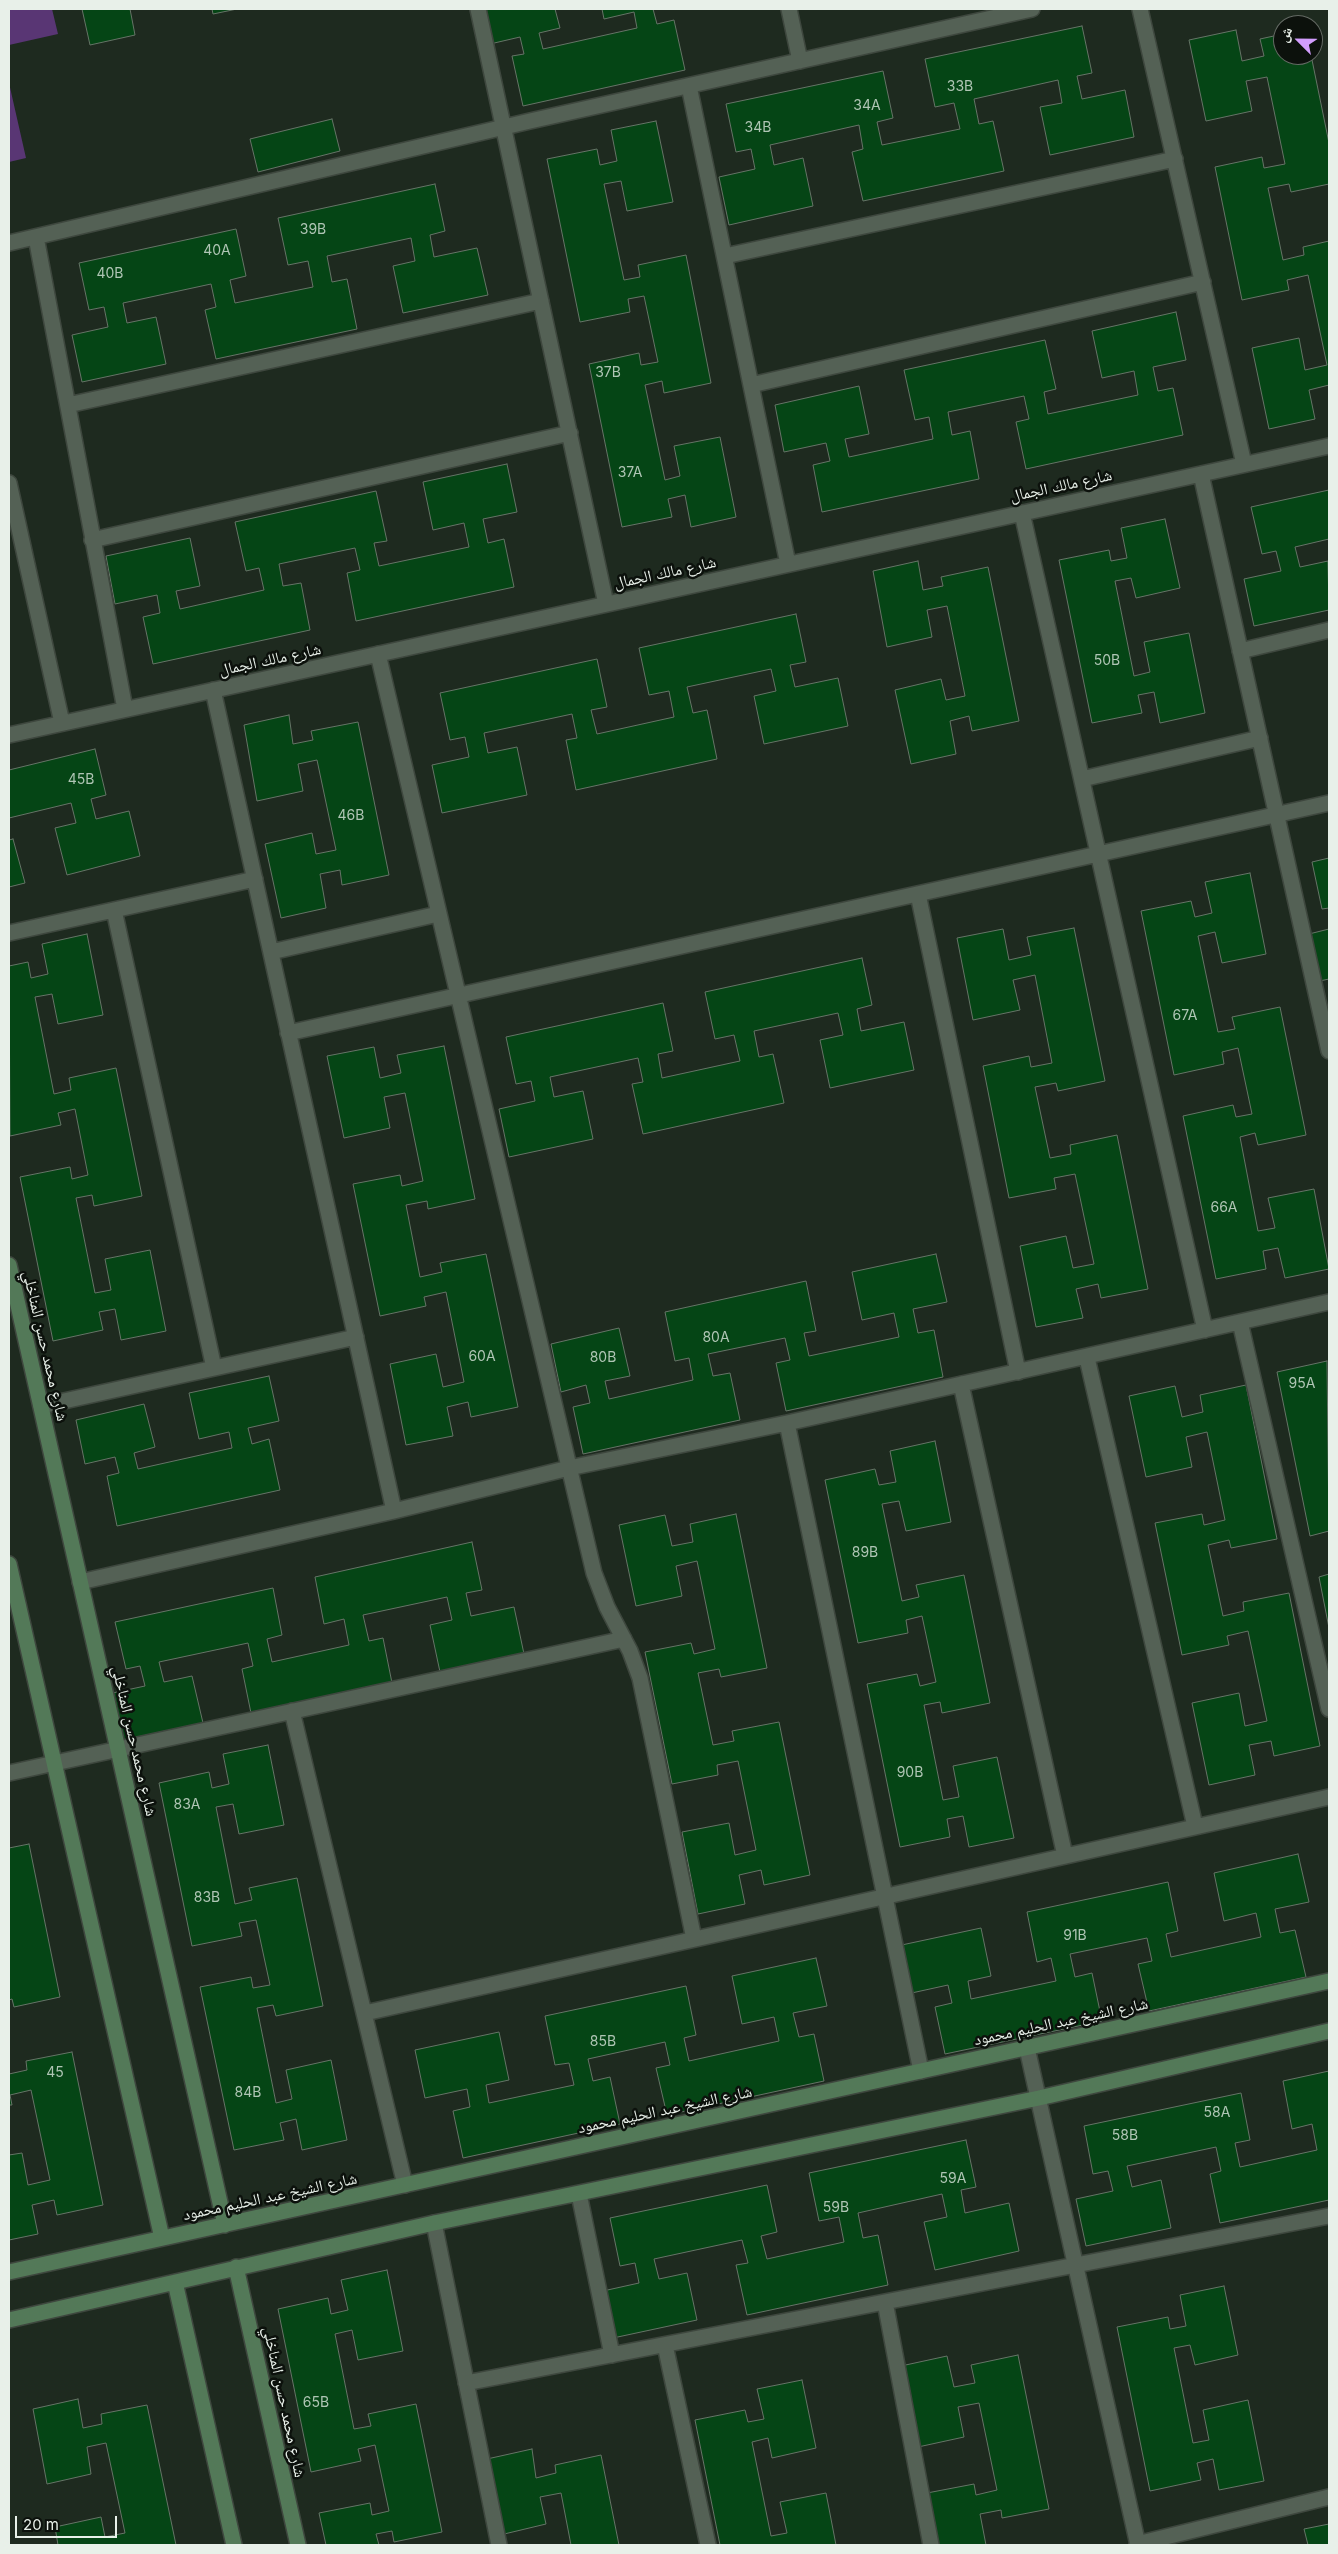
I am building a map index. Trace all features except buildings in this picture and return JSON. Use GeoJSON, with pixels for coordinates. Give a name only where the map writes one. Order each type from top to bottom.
{"type":"FeatureCollection","features":[{"type":"Feature","properties":{"kind":"street"},"geometry":{"type":"LineString","coordinates":[[478,9],[606,604]]}},
{"type":"Feature","properties":{"kind":"street"},"geometry":{"type":"LineString","coordinates":[[789,9],[800,61]]}},
{"type":"Feature","properties":{"kind":"street"},"geometry":{"type":"LineString","coordinates":[[9,243],[503,128],[1032,9]]}},
{"type":"Feature","properties":{"kind":"street"},"geometry":{"type":"LineString","coordinates":[[1140,9],[1244,464]]}},
{"type":"Feature","properties":{"kind":"street"},"geometry":{"type":"LineString","coordinates":[[689,86],[788,564]]}},
{"type":"Feature","properties":{"kind":"street"},"geometry":{"type":"LineString","coordinates":[[725,256],[1174,159]]}},
{"type":"Feature","properties":{"kind":"street"},"geometry":{"type":"LineString","coordinates":[[36,236],[124,709]]}},
{"type":"Feature","properties":{"kind":"street"},"geometry":{"type":"LineString","coordinates":[[751,385],[1203,282]]}},
{"type":"Feature","properties":{"kind":"street"},"geometry":{"type":"LineString","coordinates":[[68,405],[541,301]]}},
{"type":"Feature","properties":{"kind":"street"},"geometry":{"type":"LineString","coordinates":[[92,540],[570,433]]}},
{"type":"Feature","properties":{"kind":"street","name":"شارع مالك الجمال"},"geometry":{"type":"LineString","coordinates":[[9,734],[1329,446]]}},
{"type":"Feature","properties":{"kind":"street"},"geometry":{"type":"LineString","coordinates":[[1201,474],[1329,1051]]}},
{"type":"Feature","properties":{"kind":"street"},"geometry":{"type":"LineString","coordinates":[[9,483],[62,723]]}},
{"type":"Feature","properties":{"kind":"street"},"geometry":{"type":"LineString","coordinates":[[1022,513],[1206,1330]]}},
{"type":"Feature","properties":{"kind":"street"},"geometry":{"type":"LineString","coordinates":[[1240,650],[1329,630]]}},
{"type":"Feature","properties":{"kind":"street"},"geometry":{"type":"LineString","coordinates":[[378,654],[599,1590],[624,1639],[640,1678],[694,1939]]}},
{"type":"Feature","properties":{"kind":"street"},"geometry":{"type":"LineString","coordinates":[[213,690],[394,1511]]}},
{"type":"Feature","properties":{"kind":"street"},"geometry":{"type":"LineString","coordinates":[[1082,779],[1260,738]]}},
{"type":"Feature","properties":{"kind":"street"},"geometry":{"type":"LineString","coordinates":[[288,1033],[1329,804]]}},
{"type":"Feature","properties":{"kind":"street"},"geometry":{"type":"LineString","coordinates":[[9,933],[255,879]]}},
{"type":"Feature","properties":{"kind":"street"},"geometry":{"type":"LineString","coordinates":[[918,894],[1018,1372]]}},
{"type":"Feature","properties":{"kind":"street"},"geometry":{"type":"LineString","coordinates":[[114,910],[214,1368]]}},
{"type":"Feature","properties":{"kind":"street"},"geometry":{"type":"LineString","coordinates":[[270,952],[438,914]]}},
{"type":"Feature","properties":{"kind":"street","name":"شارع محمد حسن المناخلي"},"geometry":{"type":"LineString","coordinates":[[9,1266],[12,1295],[41,1406],[225,2225]]}},
{"type":"Feature","properties":{"kind":"street"},"geometry":{"type":"LineString","coordinates":[[80,1582],[394,1511],[570,1468],[1088,1358],[1329,1302]]}},
{"type":"Feature","properties":{"kind":"street"},"geometry":{"type":"LineString","coordinates":[[1240,1322],[1329,1709]]}},
{"type":"Feature","properties":{"kind":"street"},"geometry":{"type":"LineString","coordinates":[[41,1406],[356,1337]]}},
{"type":"Feature","properties":{"kind":"street"},"geometry":{"type":"LineString","coordinates":[[1088,1358],[1196,1826]]}},
{"type":"Feature","properties":{"kind":"street"},"geometry":{"type":"LineString","coordinates":[[961,1384],[1065,1856]]}},
{"type":"Feature","properties":{"kind":"street"},"geometry":{"type":"LineString","coordinates":[[787,1423],[921,2071]]}},
{"type":"Feature","properties":{"kind":"street"},"geometry":{"type":"LineString","coordinates":[[9,1564],[162,2238]]}},
{"type":"Feature","properties":{"kind":"street"},"geometry":{"type":"LineString","coordinates":[[9,1773],[624,1639]]}},
{"type":"Feature","properties":{"kind":"street"},"geometry":{"type":"LineString","coordinates":[[292,1711],[405,2185]]}},
{"type":"Feature","properties":{"kind":"street"},"geometry":{"type":"LineString","coordinates":[[365,2013],[1329,1796]]}},
{"type":"Feature","properties":{"kind":"street","name":"شارع الشيخ عبد الحليم محمود"},"geometry":{"type":"LineString","coordinates":[[9,2272],[1329,1981]]}},
{"type":"Feature","properties":{"kind":"street"},"geometry":{"type":"LineString","coordinates":[[9,2320],[434,2223],[1039,2098],[1329,2031]]}},
{"type":"Feature","properties":{"kind":"street"},"geometry":{"type":"LineString","coordinates":[[1028,2048],[1138,2544],[1329,2497]]}},
{"type":"Feature","properties":{"kind":"street"},"geometry":{"type":"LineString","coordinates":[[579,2194],[612,2355]]}},
{"type":"Feature","properties":{"kind":"street"},"geometry":{"type":"LineString","coordinates":[[466,2384],[1329,2216]]}},
{"type":"Feature","properties":{"kind":"street"},"geometry":{"type":"LineString","coordinates":[[434,2223],[499,2545]]}},
{"type":"Feature","properties":{"kind":"street","name":"شارع محمد حسن المناخلي"},"geometry":{"type":"LineString","coordinates":[[236,2267],[298,2545]]}},
{"type":"Feature","properties":{"kind":"street"},"geometry":{"type":"LineString","coordinates":[[175,2282],[234,2545]]}},
{"type":"Feature","properties":{"kind":"street"},"geometry":{"type":"LineString","coordinates":[[885,2302],[931,2545]]}},
{"type":"Feature","properties":{"kind":"street"},"geometry":{"type":"LineString","coordinates":[[665,2345],[708,2545]]}},
{"type":"Feature","properties":{"kind":"shaded area"},"geometry":{"type":"Polygon","coordinates":[[[9,9],[52,9],[58,34],[9,45],[9,9]]]}},
{"type":"Feature","properties":{"kind":"shaded area"},"geometry":{"type":"Polygon","coordinates":[[[9,83],[26,158],[9,162],[9,83]]]}}]}
